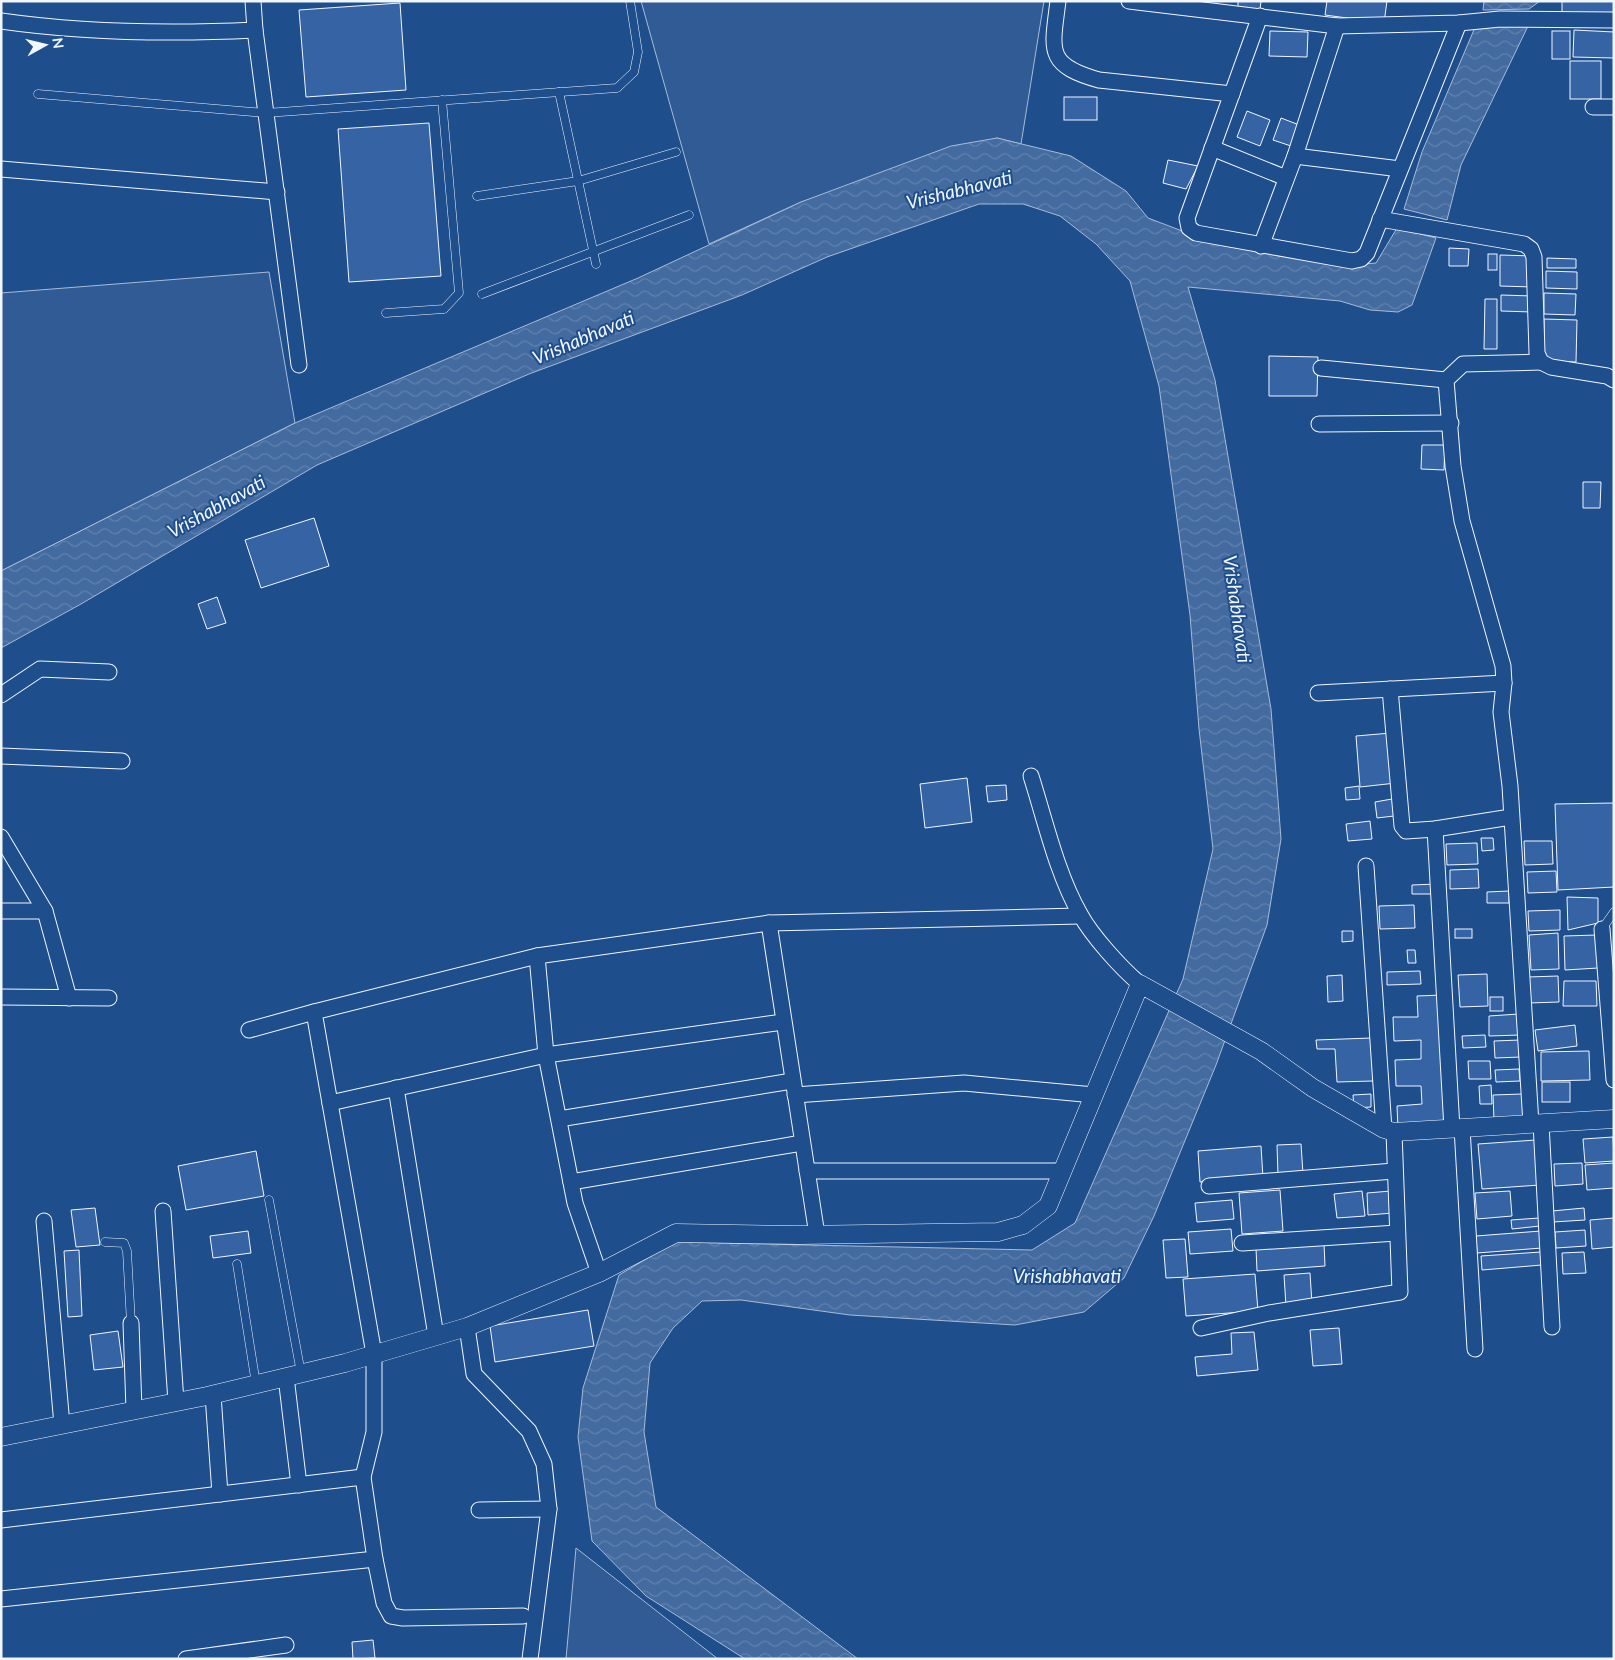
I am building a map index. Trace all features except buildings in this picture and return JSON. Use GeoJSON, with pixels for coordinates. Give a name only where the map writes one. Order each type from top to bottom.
{"type":"FeatureCollection","features":[{"type":"Feature","properties":{"kind":"street"},"geometry":{"type":"LineString","coordinates":[[253,1],[255,30],[299,365]]}},
{"type":"Feature","properties":{"kind":"street"},"geometry":{"type":"LineString","coordinates":[[1058,1],[1053,45],[1056,56],[1062,64],[1078,74],[1099,80],[1232,94]]}},
{"type":"Feature","properties":{"kind":"street"},"geometry":{"type":"LineString","coordinates":[[1128,1],[1337,26],[1459,23],[1500,19],[1614,20]]}},
{"type":"Feature","properties":{"kind":"street"},"geometry":{"type":"LineString","coordinates":[[1260,16],[1187,218],[1189,228],[1196,234],[1352,260],[1361,258],[1367,253],[1459,23]]}},
{"type":"Feature","properties":{"kind":"street"},"geometry":{"type":"LineString","coordinates":[[1,21],[54,28],[92,30],[188,33],[255,30]]}},
{"type":"Feature","properties":{"kind":"street"},"geometry":{"type":"LineString","coordinates":[[1261,246],[1295,156],[1337,26]]}},
{"type":"Feature","properties":{"kind":"street"},"geometry":{"type":"LineString","coordinates":[[1593,107],[1614,107]]}},
{"type":"Feature","properties":{"kind":"street"},"geometry":{"type":"LineString","coordinates":[[1212,148],[1286,178]]}},
{"type":"Feature","properties":{"kind":"street"},"geometry":{"type":"LineString","coordinates":[[1295,156],[1400,170]]}},
{"type":"Feature","properties":{"kind":"street"},"geometry":{"type":"LineString","coordinates":[[1,169],[277,192]]}},
{"type":"Feature","properties":{"kind":"street"},"geometry":{"type":"LineString","coordinates":[[1380,220],[1524,244],[1531,248],[1534,257],[1537,353],[1540,362]]}},
{"type":"Feature","properties":{"kind":"street"},"geometry":{"type":"LineString","coordinates":[[1446,380],[1462,364],[1540,362],[1551,367],[1607,376],[1614,380]]}},
{"type":"Feature","properties":{"kind":"street"},"geometry":{"type":"LineString","coordinates":[[1321,368],[1446,380]]}},
{"type":"Feature","properties":{"kind":"street"},"geometry":{"type":"LineString","coordinates":[[1446,380],[1454,466],[1462,521],[1503,666],[1504,683],[1501,712],[1512,817],[1552,1327]]}},
{"type":"Feature","properties":{"kind":"street"},"geometry":{"type":"LineString","coordinates":[[1319,424],[1451,423]]}},
{"type":"Feature","properties":{"kind":"street"},"geometry":{"type":"LineString","coordinates":[[1,695],[40,669],[109,672]]}},
{"type":"Feature","properties":{"kind":"street"},"geometry":{"type":"LineString","coordinates":[[1318,693],[1504,683]]}},
{"type":"Feature","properties":{"kind":"street"},"geometry":{"type":"LineString","coordinates":[[1390,689],[1402,826],[1406,831],[1435,829],[1512,817]]}},
{"type":"Feature","properties":{"kind":"street"},"geometry":{"type":"LineString","coordinates":[[1,756],[122,761]]}},
{"type":"Feature","properties":{"kind":"street"},"geometry":{"type":"LineString","coordinates":[[1031,776],[1068,889],[1080,916],[1125,972],[1144,986],[1261,1051],[1313,1088],[1389,1131],[1457,1129],[1614,1119]]}},
{"type":"Feature","properties":{"kind":"street"},"geometry":{"type":"LineString","coordinates":[[1435,829],[1475,1349]]}},
{"type":"Feature","properties":{"kind":"street"},"geometry":{"type":"LineString","coordinates":[[1,836],[45,911],[69,998]]}},
{"type":"Feature","properties":{"kind":"street"},"geometry":{"type":"LineString","coordinates":[[1201,1328],[1269,1313],[1400,1292],[1394,1172],[1366,866]]}},
{"type":"Feature","properties":{"kind":"street"},"geometry":{"type":"LineString","coordinates":[[1,911],[45,911]]}},
{"type":"Feature","properties":{"kind":"street"},"geometry":{"type":"LineString","coordinates":[[249,1030],[538,956],[769,923],[1080,916]]}},
{"type":"Feature","properties":{"kind":"street"},"geometry":{"type":"LineString","coordinates":[[769,923],[817,1235]]}},
{"type":"Feature","properties":{"kind":"street"},"geometry":{"type":"LineString","coordinates":[[1602,929],[1614,1080]]}},
{"type":"Feature","properties":{"kind":"street"},"geometry":{"type":"LineString","coordinates":[[538,956],[546,1055],[558,1119],[575,1203],[599,1273]]}},
{"type":"Feature","properties":{"kind":"street"},"geometry":{"type":"LineString","coordinates":[[1,1437],[212,1395],[374,1354],[467,1327],[599,1273],[676,1233],[817,1235],[998,1232],[1023,1226],[1048,1206],[1094,1095],[1144,986]]}},
{"type":"Feature","properties":{"kind":"street"},"geometry":{"type":"LineString","coordinates":[[1,997],[109,998]]}},
{"type":"Feature","properties":{"kind":"street"},"geometry":{"type":"LineString","coordinates":[[314,1012],[374,1354],[374,1432],[363,1477],[375,1559],[384,1603],[391,1616],[403,1618],[523,1616]]}},
{"type":"Feature","properties":{"kind":"street"},"geometry":{"type":"LineString","coordinates":[[330,1103],[546,1055],[783,1022]]}},
{"type":"Feature","properties":{"kind":"street"},"geometry":{"type":"LineString","coordinates":[[558,1119],[793,1088],[964,1083],[1094,1095]]}},
{"type":"Feature","properties":{"kind":"street"},"geometry":{"type":"LineString","coordinates":[[396,1088],[436,1336]]}},
{"type":"Feature","properties":{"kind":"street"},"geometry":{"type":"LineString","coordinates":[[571,1182],[802,1143]]}},
{"type":"Feature","properties":{"kind":"street"},"geometry":{"type":"LineString","coordinates":[[807,1171],[1063,1171]]}},
{"type":"Feature","properties":{"kind":"street"},"geometry":{"type":"LineString","coordinates":[[1209,1186],[1394,1172]]}},
{"type":"Feature","properties":{"kind":"street"},"geometry":{"type":"LineString","coordinates":[[162,1211],[176,1402]]}},
{"type":"Feature","properties":{"kind":"street"},"geometry":{"type":"LineString","coordinates":[[44,1221],[62,1425]]}},
{"type":"Feature","properties":{"kind":"street"},"geometry":{"type":"LineString","coordinates":[[1242,1244],[1398,1233]]}},
{"type":"Feature","properties":{"kind":"street"},"geometry":{"type":"LineString","coordinates":[[130,1323],[134,1410]]}},
{"type":"Feature","properties":{"kind":"street"},"geometry":{"type":"LineString","coordinates":[[467,1327],[474,1374],[529,1431],[544,1464],[549,1509],[530,1659]]}},
{"type":"Feature","properties":{"kind":"street"},"geometry":{"type":"LineString","coordinates":[[293,1375],[299,1485]]}},
{"type":"Feature","properties":{"kind":"street"},"geometry":{"type":"LineString","coordinates":[[212,1395],[220,1494]]}},
{"type":"Feature","properties":{"kind":"street"},"geometry":{"type":"LineString","coordinates":[[1,1520],[363,1477]]}},
{"type":"Feature","properties":{"kind":"street"},"geometry":{"type":"LineString","coordinates":[[479,1510],[549,1509]]}},
{"type":"Feature","properties":{"kind":"street"},"geometry":{"type":"LineString","coordinates":[[1,1599],[375,1559]]}},
{"type":"Feature","properties":{"kind":"street"},"geometry":{"type":"LineString","coordinates":[[186,1659],[286,1644]]}},
{"type":"Feature","properties":{"kind":"lane"},"geometry":{"type":"LineString","coordinates":[[38,94],[266,113],[618,88],[634,72],[638,52],[630,1]]}},
{"type":"Feature","properties":{"kind":"lane"},"geometry":{"type":"LineString","coordinates":[[559,92],[596,264]]}},
{"type":"Feature","properties":{"kind":"lane"},"geometry":{"type":"LineString","coordinates":[[386,313],[444,309],[459,294],[442,100]]}},
{"type":"Feature","properties":{"kind":"lane"},"geometry":{"type":"LineString","coordinates":[[477,196],[578,181],[676,152]]}},
{"type":"Feature","properties":{"kind":"lane"},"geometry":{"type":"LineString","coordinates":[[482,294],[689,214]]}},
{"type":"Feature","properties":{"kind":"lane"},"geometry":{"type":"LineString","coordinates":[[1602,929],[1614,912]]}},
{"type":"Feature","properties":{"kind":"lane"},"geometry":{"type":"LineString","coordinates":[[269,1200],[293,1375]]}},
{"type":"Feature","properties":{"kind":"lane"},"geometry":{"type":"LineString","coordinates":[[105,1242],[124,1243],[127,1251],[130,1323]]}},
{"type":"Feature","properties":{"kind":"lane"},"geometry":{"type":"LineString","coordinates":[[237,1264],[256,1384]]}},
{"type":"Feature","properties":{"kind":"shaded area"},"geometry":{"type":"Polygon","coordinates":[[[641,1],[1044,1],[1021,144],[997,138],[801,202],[709,244],[641,1]]]}},
{"type":"Feature","properties":{"kind":"shaded area"},"geometry":{"type":"Polygon","coordinates":[[[269,272],[295,423],[1,571],[1,293],[269,272]]]}},
{"type":"Feature","properties":{"kind":"shaded area"},"geometry":{"type":"Polygon","coordinates":[[[576,1548],[718,1659],[566,1659],[576,1548]]]}},
{"type":"Feature","properties":{"kind":"water"},"geometry":{"type":"Polygon","coordinates":[[[1484,1],[1540,1],[1529,9],[1483,10],[1484,1]]]}},
{"type":"Feature","properties":{"kind":"water"},"geometry":{"type":"Polygon","coordinates":[[[1529,24],[1461,165],[1447,220],[1404,209],[1422,152],[1476,25],[1529,24]]]}},
{"type":"Feature","properties":{"kind":"water","name":"Vrishabhavati"},"geometry":{"type":"Polygon","coordinates":[[[997,138],[1071,156],[1126,191],[1148,218],[1219,245],[1343,266],[1376,263],[1397,228],[1436,238],[1412,305],[1398,312],[1370,310],[1340,301],[1188,287],[1215,380],[1271,709],[1281,839],[1267,925],[1216,1065],[1154,1216],[1124,1278],[1084,1312],[1015,1325],[850,1315],[741,1300],[702,1301],[673,1328],[650,1363],[644,1432],[656,1507],[858,1659],[745,1659],[646,1596],[592,1541],[578,1437],[583,1388],[619,1275],[675,1242],[1032,1250],[1075,1223],[1183,979],[1213,849],[1199,729],[1190,615],[1159,386],[1130,281],[1096,244],[1060,216],[1023,204],[979,204],[827,257],[742,295],[529,374],[317,465],[81,604],[1,648],[1,571],[295,423],[638,278],[801,202],[951,146],[997,138]]]}}]}
